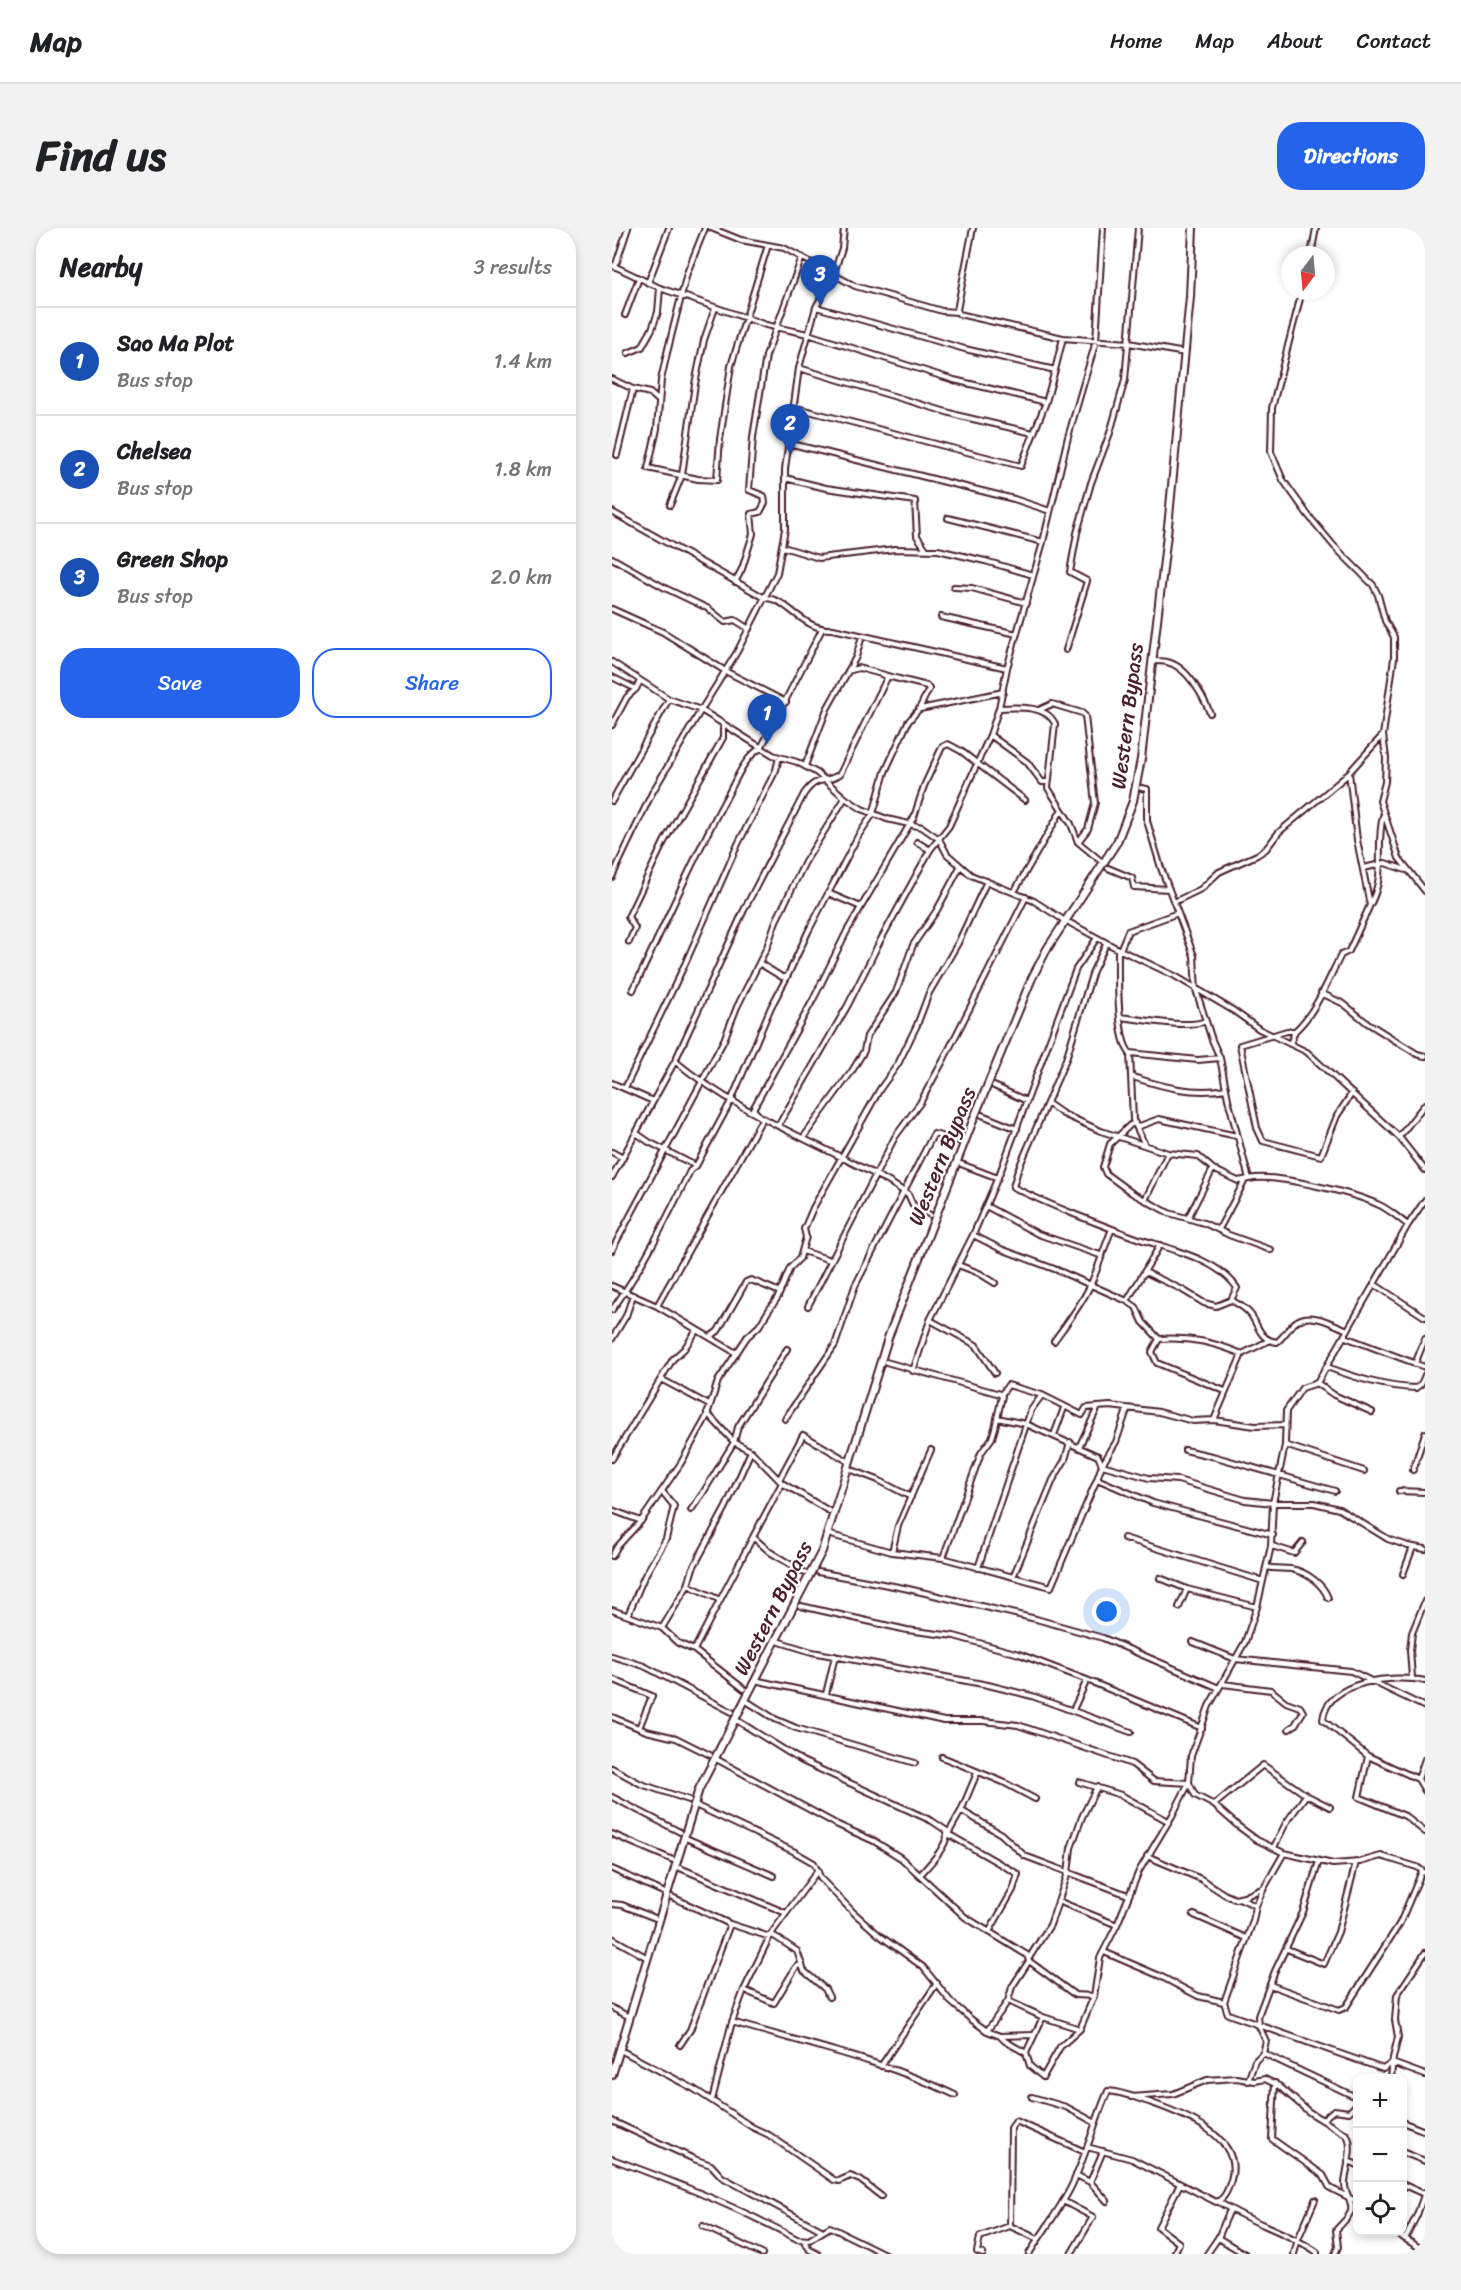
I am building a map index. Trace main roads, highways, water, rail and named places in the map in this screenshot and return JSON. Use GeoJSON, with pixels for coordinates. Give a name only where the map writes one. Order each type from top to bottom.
{"type":"FeatureCollection","features":[{"type":"Feature","properties":{"kind":"main road","name":"Western Bypass"},"geometry":{"type":"LineString","coordinates":[[612,2074],[699,1789],[729,1727],[822,1551],[890,1335],[1032,978],[1065,920],[1103,865],[1128,816],[1141,759],[1186,354],[1193,228]]}},
{"type":"Feature","properties":{"kind":"place","name":"Green Shop"},"geometry":{"type":"Point","coordinates":[820,305]}},
{"type":"Feature","properties":{"kind":"place","name":"Chelsea"},"geometry":{"type":"Point","coordinates":[790,454]}},
{"type":"Feature","properties":{"kind":"place","name":"Sao Ma Plot"},"geometry":{"type":"Point","coordinates":[767,744]}}]}
